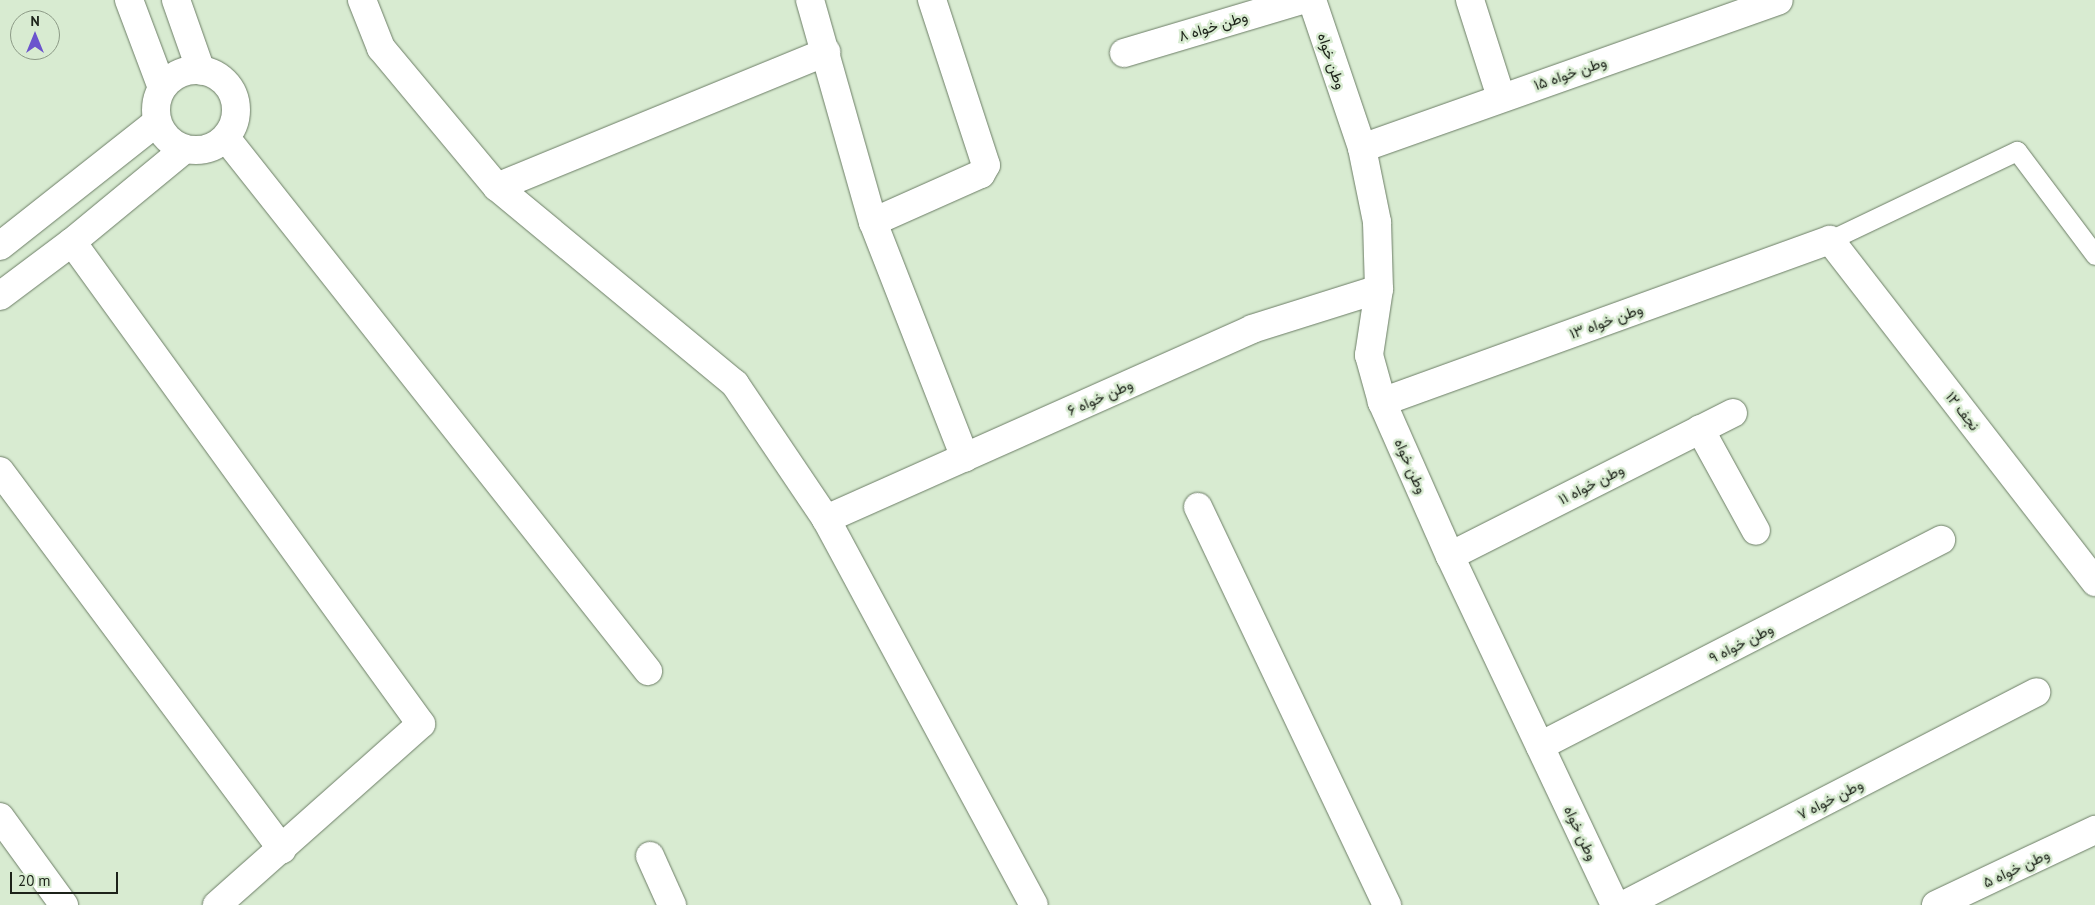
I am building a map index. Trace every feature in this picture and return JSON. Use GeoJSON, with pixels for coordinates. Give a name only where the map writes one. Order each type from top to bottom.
{"type":"FeatureCollection","features":[{"type":"Feature","properties":{"kind":"street"},"geometry":{"type":"LineString","coordinates":[[129,0],[162,88]]}},
{"type":"Feature","properties":{"kind":"street"},"geometry":{"type":"LineString","coordinates":[[176,0],[201,70]]}},
{"type":"Feature","properties":{"kind":"street"},"geometry":{"type":"LineString","coordinates":[[362,0],[381,48],[497,187],[734,384],[826,520],[1034,905]]}},
{"type":"Feature","properties":{"kind":"street"},"geometry":{"type":"LineString","coordinates":[[810,0],[873,222],[965,458]]}},
{"type":"Feature","properties":{"kind":"street"},"geometry":{"type":"LineString","coordinates":[[873,222],[982,174],[986,165],[932,0]]}},
{"type":"Feature","properties":{"kind":"street","name":"وطن خواه ۸"},"geometry":{"type":"LineString","coordinates":[[1124,53],[1302,0]]}},
{"type":"Feature","properties":{"kind":"street","name":"وطن خواه"},"geometry":{"type":"LineString","coordinates":[[1312,0],[1362,148],[1377,222],[1379,289],[1369,354],[1382,402],[1450,556],[1615,905]]}},
{"type":"Feature","properties":{"kind":"street"},"geometry":{"type":"LineString","coordinates":[[1470,0],[1502,97]]}},
{"type":"Feature","properties":{"kind":"street","name":"وطن خواه ۱۵"},"geometry":{"type":"LineString","coordinates":[[1362,148],[1502,97],[1730,8],[1779,0]]}},
{"type":"Feature","properties":{"kind":"street"},"geometry":{"type":"LineString","coordinates":[[497,187],[826,52]]}},
{"type":"Feature","properties":{"kind":"street"},"geometry":{"type":"LineString","coordinates":[[201,70],[215,75],[227,84],[234,97],[236,111],[233,125],[226,138],[214,147],[200,151],[185,149],[173,143],[157,122],[156,104],[162,88],[186,71],[201,70]]}},
{"type":"Feature","properties":{"kind":"street"},"geometry":{"type":"LineString","coordinates":[[2,240],[157,122]]}},
{"type":"Feature","properties":{"kind":"street"},"geometry":{"type":"LineString","coordinates":[[226,138],[648,671]]}},
{"type":"Feature","properties":{"kind":"street"},"geometry":{"type":"LineString","coordinates":[[0,296],[72,242],[185,149]]}},
{"type":"Feature","properties":{"kind":"street","name":"وطن خواه ۱۳"},"geometry":{"type":"LineString","coordinates":[[1382,402],[1830,240]]}},
{"type":"Feature","properties":{"kind":"street","name":"نجف ۱۲"},"geometry":{"type":"LineString","coordinates":[[1830,240],[2095,582]]}},
{"type":"Feature","properties":{"kind":"street"},"geometry":{"type":"LineString","coordinates":[[72,242],[421,724],[217,905]]}},
{"type":"Feature","properties":{"kind":"street","name":"وطن خواه ۶"},"geometry":{"type":"LineString","coordinates":[[826,520],[1252,329],[1379,289]]}},
{"type":"Feature","properties":{"kind":"street","name":"وطن خواه ۱۱"},"geometry":{"type":"LineString","coordinates":[[1450,556],[1732,413]]}},
{"type":"Feature","properties":{"kind":"street"},"geometry":{"type":"LineString","coordinates":[[1700,429],[1756,531]]}},
{"type":"Feature","properties":{"kind":"street"},"geometry":{"type":"LineString","coordinates":[[0,472],[282,849]]}},
{"type":"Feature","properties":{"kind":"street"},"geometry":{"type":"LineString","coordinates":[[1198,507],[1387,905]]}},
{"type":"Feature","properties":{"kind":"street","name":"وطن خواه ۹"},"geometry":{"type":"LineString","coordinates":[[1540,746],[1942,540]]}},
{"type":"Feature","properties":{"kind":"street","name":"وطن خواه ۷"},"geometry":{"type":"LineString","coordinates":[[1624,905],[2036,692]]}},
{"type":"Feature","properties":{"kind":"street"},"geometry":{"type":"LineString","coordinates":[[0,817],[64,905]]}},
{"type":"Feature","properties":{"kind":"street","name":"وطن خواه ۵"},"geometry":{"type":"LineString","coordinates":[[1936,905],[2095,830]]}},
{"type":"Feature","properties":{"kind":"street"},"geometry":{"type":"LineString","coordinates":[[650,856],[672,905]]}},
{"type":"Feature","properties":{"kind":"lane"},"geometry":{"type":"LineString","coordinates":[[1830,240],[2017,151],[2095,255]]}}]}
